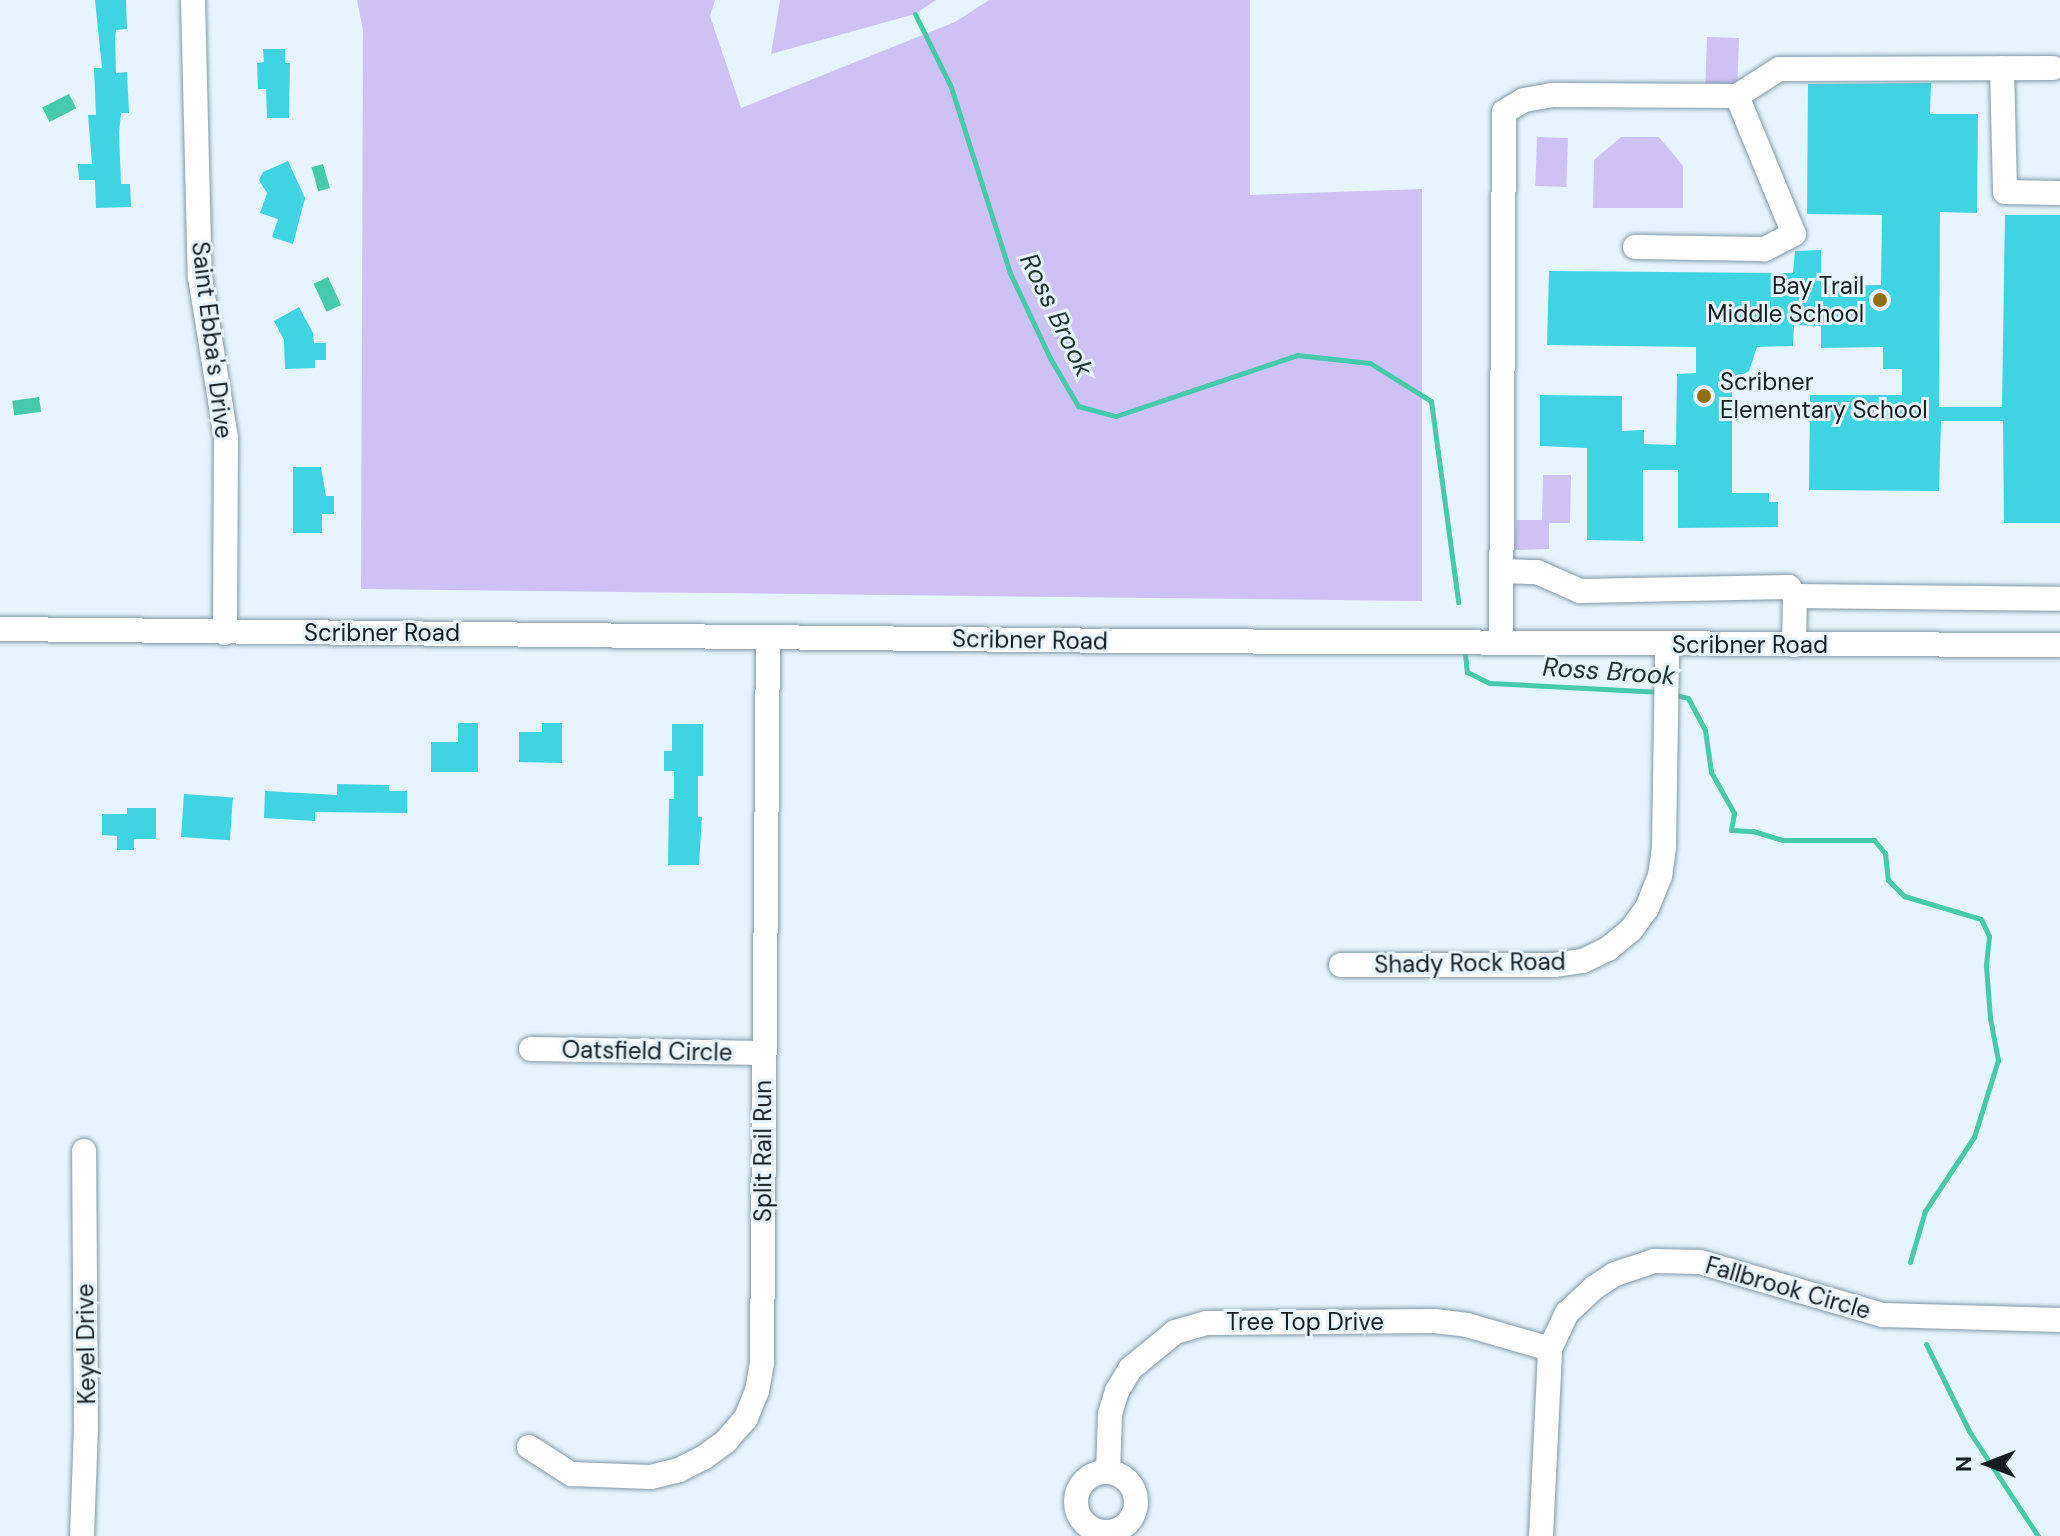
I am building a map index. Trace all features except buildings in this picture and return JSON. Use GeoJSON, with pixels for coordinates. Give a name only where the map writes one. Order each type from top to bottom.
{"type":"FeatureCollection","features":[{"type":"Feature","properties":{"kind":"street","name":"Saint Ebba's Drive"},"geometry":{"type":"LineString","coordinates":[[193,0],[200,277],[226,438],[225,633]]}},
{"type":"Feature","properties":{"kind":"street"},"geometry":{"type":"LineString","coordinates":[[2002,68],[2005,192],[2060,193]]}},
{"type":"Feature","properties":{"kind":"street"},"geometry":{"type":"LineString","coordinates":[[1501,643],[1504,112],[1524,100],[1551,95],[1737,96],[1779,69],[2053,68]]}},
{"type":"Feature","properties":{"kind":"street"},"geometry":{"type":"LineString","coordinates":[[1635,247],[1764,249],[1794,234],[1737,96]]}},
{"type":"Feature","properties":{"kind":"street"},"geometry":{"type":"LineString","coordinates":[[1501,571],[1537,572],[1580,591],[1792,592],[2060,599]]}},
{"type":"Feature","properties":{"kind":"street"},"geometry":{"type":"LineString","coordinates":[[1792,592],[1794,645]]}},
{"type":"Feature","properties":{"kind":"street","name":"Scribner Road"},"geometry":{"type":"LineString","coordinates":[[0,629],[2060,645]]}},
{"type":"Feature","properties":{"kind":"street","name":"Split Rail Run"},"geometry":{"type":"LineString","coordinates":[[529,1447],[571,1474],[651,1477],[679,1470],[726,1441],[746,1418],[757,1391],[762,1363],[768,637]]}},
{"type":"Feature","properties":{"kind":"street","name":"Shady Rock Road"},"geometry":{"type":"LineString","coordinates":[[1341,965],[1554,965],[1583,961],[1608,949],[1631,930],[1647,908],[1660,876],[1667,644]]}},
{"type":"Feature","properties":{"kind":"street","name":"Oatsfield Circle"},"geometry":{"type":"LineString","coordinates":[[531,1049],[764,1053]]}},
{"type":"Feature","properties":{"kind":"street","name":"Keyel Drive"},"geometry":{"type":"LineString","coordinates":[[82,1536],[86,1429],[84,1151]]}},
{"type":"Feature","properties":{"kind":"street","name":"Fallbrook Circle"},"geometry":{"type":"LineString","coordinates":[[1541,1536],[1550,1349],[1567,1313],[1580,1299],[1615,1274],[1654,1261],[1700,1262],[1883,1315],[2060,1320]]}},
{"type":"Feature","properties":{"kind":"street","name":"Tree Top Drive"},"geometry":{"type":"LineString","coordinates":[[1108,1472],[1110,1414],[1117,1391],[1130,1369],[1175,1332],[1206,1323],[1435,1321],[1467,1325],[1550,1349]]}},
{"type":"Feature","properties":{"kind":"shaded area"},"geometry":{"type":"Polygon","coordinates":[[[357,0],[715,0],[710,16],[741,108],[955,22],[989,0],[1250,0],[1250,195],[1422,189],[1422,601],[361,589],[363,30],[357,0]]]}},
{"type":"Feature","properties":{"kind":"shaded area"},"geometry":{"type":"Polygon","coordinates":[[[780,0],[936,0],[915,14],[771,54],[780,0]]]}},
{"type":"Feature","properties":{"kind":"shaded area"},"geometry":{"type":"Polygon","coordinates":[[[1707,37],[1739,38],[1737,86],[1705,85],[1707,37]]]}},
{"type":"Feature","properties":{"kind":"shaded area"},"geometry":{"type":"Polygon","coordinates":[[[69,94],[76,108],[50,122],[42,108],[69,94]]]}},
{"type":"Feature","properties":{"kind":"shaded area"},"geometry":{"type":"Polygon","coordinates":[[[1537,137],[1568,138],[1566,187],[1535,186],[1537,137]]]}},
{"type":"Feature","properties":{"kind":"shaded area"},"geometry":{"type":"Polygon","coordinates":[[[1621,137],[1659,137],[1683,166],[1683,208],[1593,208],[1594,160],[1621,137]]]}},
{"type":"Feature","properties":{"kind":"shaded area"},"geometry":{"type":"Polygon","coordinates":[[[323,164],[330,188],[318,191],[311,167],[323,164]]]}},
{"type":"Feature","properties":{"kind":"shaded area"},"geometry":{"type":"Polygon","coordinates":[[[328,277],[341,305],[327,312],[313,284],[328,277]]]}},
{"type":"Feature","properties":{"kind":"shaded area"},"geometry":{"type":"Polygon","coordinates":[[[39,397],[41,412],[14,416],[12,401],[39,397]]]}},
{"type":"Feature","properties":{"kind":"shaded area"},"geometry":{"type":"Polygon","coordinates":[[[1543,475],[1571,475],[1570,523],[1549,523],[1549,549],[1515,550],[1516,520],[1542,520],[1543,475]]]}},
{"type":"Feature","properties":{"kind":"waterway","name":"Ross Brook"},"geometry":{"type":"LineString","coordinates":[[915,14],[951,87],[1010,273],[1050,358],[1078,406],[1116,416],[1297,355],[1370,363],[1431,401],[1458,602]]}},
{"type":"Feature","properties":{"kind":"waterway","name":"Ross Brook"},"geometry":{"type":"LineString","coordinates":[[1465,654],[1467,672],[1490,683],[1661,692]]}},
{"type":"Feature","properties":{"kind":"waterway","name":"Ross Brook"},"geometry":{"type":"LineString","coordinates":[[1675,695],[1688,698],[1705,730],[1711,772],[1734,813],[1731,830],[1753,831],[1783,840],[1874,840],[1885,853],[1888,880],[1904,896],[1981,919],[1989,936],[1986,966],[1990,1018],[1998,1060],[1974,1137],[1925,1211],[1910,1262]]}},
{"type":"Feature","properties":{"kind":"waterway","name":"Ross Brook"},"geometry":{"type":"LineString","coordinates":[[1926,1344],[1969,1431],[2038,1536]]}},
{"type":"Feature","properties":{"kind":"place","name":"Bay Trail Middle School"},"geometry":{"type":"Point","coordinates":[1880,300]}},
{"type":"Feature","properties":{"kind":"place","name":"Scribner Elementary School"},"geometry":{"type":"Point","coordinates":[1704,396]}}]}
